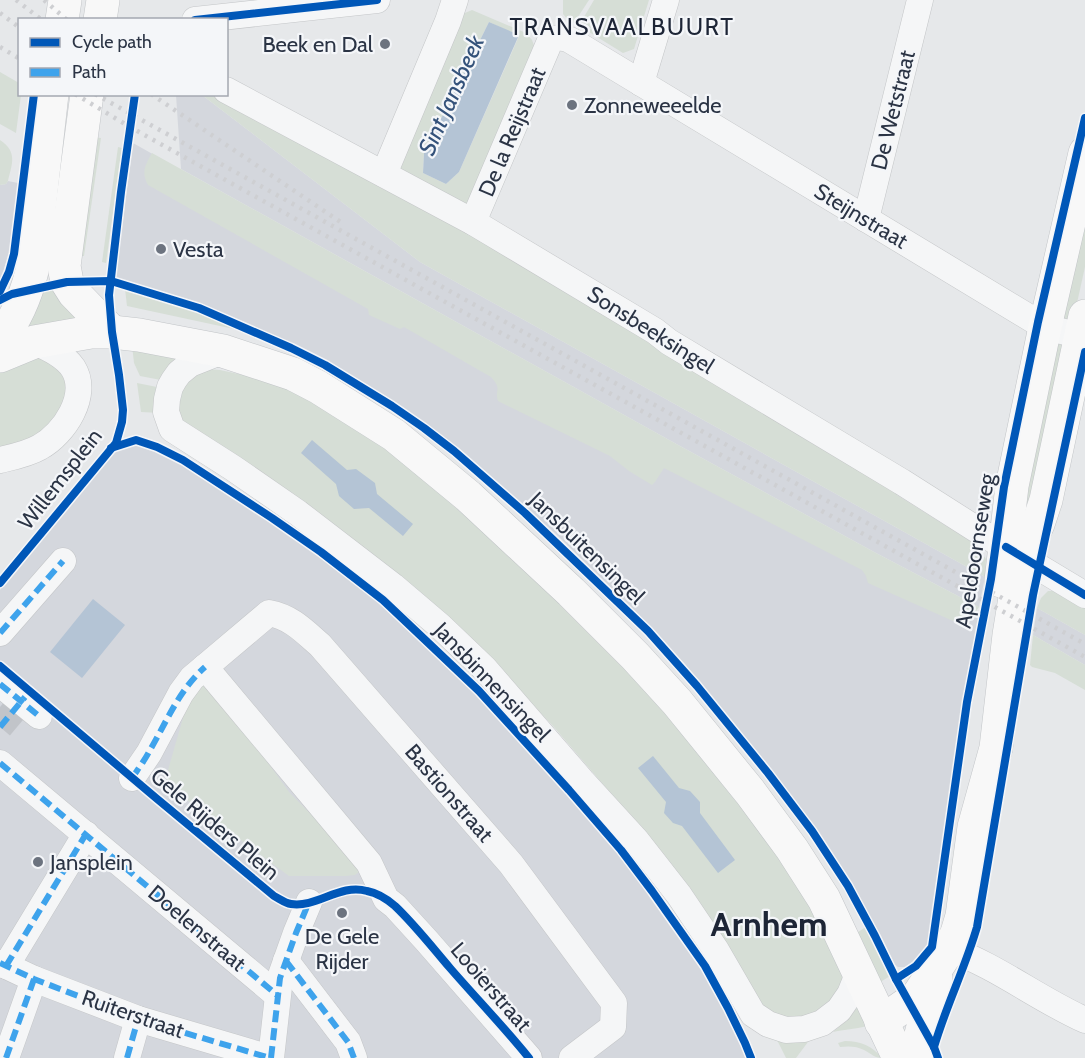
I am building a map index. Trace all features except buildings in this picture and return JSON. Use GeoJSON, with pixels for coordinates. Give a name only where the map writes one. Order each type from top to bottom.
{"type":"FeatureCollection","features":[{"type":"Feature","properties":{"kind":"main road"},"geometry":{"type":"LineString","coordinates":[[62,18],[65,0]]}},
{"type":"Feature","properties":{"kind":"main road"},"geometry":{"type":"LineString","coordinates":[[100,18],[103,0]]}},
{"type":"Feature","properties":{"kind":"main road"},"geometry":{"type":"LineString","coordinates":[[0,340],[17,314],[27,291],[32,271],[52,96]]}},
{"type":"Feature","properties":{"kind":"main road"},"geometry":{"type":"LineString","coordinates":[[0,356],[34,342],[98,325],[67,282],[64,263],[87,96]]}},
{"type":"Feature","properties":{"kind":"main road","name":"Apeldoornseweg"},"geometry":{"type":"LineString","coordinates":[[945,955],[957,933],[962,916],[975,827],[996,748],[1009,634],[1014,552],[1008,510],[1012,486],[1045,327],[1085,153]]}},
{"type":"Feature","properties":{"kind":"main road","name":"Jansbuitensingel"},"geometry":{"type":"LineString","coordinates":[[98,325],[223,351],[293,374],[394,435],[468,496],[571,592],[635,656],[677,702],[772,820],[824,899],[899,1058]]}},
{"type":"Feature","properties":{"kind":"main road","name":"Apeldoornseweg"},"geometry":{"type":"LineString","coordinates":[[1014,552],[1038,524],[1046,500],[1081,345]]}},
{"type":"Feature","properties":{"kind":"main road"},"geometry":{"type":"LineString","coordinates":[[881,1022],[917,998],[945,955]]}},
{"type":"Feature","properties":{"kind":"main road"},"geometry":{"type":"LineString","coordinates":[[918,1058],[919,1041],[945,955]]}},
{"type":"Feature","properties":{"kind":"street"},"geometry":{"type":"LineString","coordinates":[[205,18],[377,0]]}},
{"type":"Feature","properties":{"kind":"street"},"geometry":{"type":"LineString","coordinates":[[384,174],[455,0]]}},
{"type":"Feature","properties":{"kind":"street"},"geometry":{"type":"LineString","coordinates":[[641,83],[666,0]]}},
{"type":"Feature","properties":{"kind":"street","name":"De Wetstraat"},"geometry":{"type":"LineString","coordinates":[[866,219],[920,0]]}},
{"type":"Feature","properties":{"kind":"street","name":"Steijnstraat"},"geometry":{"type":"LineString","coordinates":[[550,41],[557,38],[570,40],[1045,327],[1081,345]]}},
{"type":"Feature","properties":{"kind":"street","name":"De la Reijstraat"},"geometry":{"type":"LineString","coordinates":[[473,222],[550,41]]}},
{"type":"Feature","properties":{"kind":"street","name":"Sonsbeeksingel"},"geometry":{"type":"LineString","coordinates":[[228,91],[473,222],[1085,595]]}},
{"type":"Feature","properties":{"kind":"street","name":"Willemsplein"},"geometry":{"type":"LineString","coordinates":[[0,460],[39,448],[51,440],[68,422],[76,402],[78,388],[74,370],[58,354],[34,342]]}},
{"type":"Feature","properties":{"kind":"street","name":"Jansbinnensingel"},"geometry":{"type":"LineString","coordinates":[[223,351],[190,364],[174,380],[170,387],[166,412],[172,429],[298,513],[440,626],[484,669],[636,840],[679,895],[716,950],[753,1014],[768,1024],[786,1030],[804,1029],[822,1023],[839,1010],[850,994],[858,975]]}},
{"type":"Feature","properties":{"kind":"street"},"geometry":{"type":"LineString","coordinates":[[0,633],[63,561]]}},
{"type":"Feature","properties":{"kind":"street","name":"Bastionstraat"},"geometry":{"type":"LineString","coordinates":[[205,667],[269,613],[281,615],[297,625],[320,645],[511,864],[614,1003],[613,1027],[572,1058]]}},
{"type":"Feature","properties":{"kind":"street","name":"Gele Rijders Plein"},"geometry":{"type":"LineString","coordinates":[[132,778],[149,753],[181,693],[192,678],[205,667]]}},
{"type":"Feature","properties":{"kind":"street","name":"Looierstraat"},"geometry":{"type":"LineString","coordinates":[[205,667],[369,863],[386,899],[426,940],[529,1058]]}},
{"type":"Feature","properties":{"kind":"street"},"geometry":{"type":"LineString","coordinates":[[0,684],[27,704]]}},
{"type":"Feature","properties":{"kind":"street"},"geometry":{"type":"LineString","coordinates":[[0,763],[88,836],[3,964]]}},
{"type":"Feature","properties":{"kind":"street","name":"Doelenstraat"},"geometry":{"type":"LineString","coordinates":[[88,836],[277,995]]}},
{"type":"Feature","properties":{"kind":"street"},"geometry":{"type":"LineString","coordinates":[[270,1058],[280,978],[309,902]]}},
{"type":"Feature","properties":{"kind":"street"},"geometry":{"type":"LineString","coordinates":[[945,955],[969,956],[1062,1010],[1085,1020]]}},
{"type":"Feature","properties":{"kind":"street"},"geometry":{"type":"LineString","coordinates":[[286,961],[348,1042],[354,1058]]}},
{"type":"Feature","properties":{"kind":"street","name":"Ruiterstraat"},"geometry":{"type":"LineString","coordinates":[[3,964],[34,979],[138,1019],[270,1058]]}},
{"type":"Feature","properties":{"kind":"street"},"geometry":{"type":"LineString","coordinates":[[6,1058],[34,979]]}},
{"type":"Feature","properties":{"kind":"street"},"geometry":{"type":"LineString","coordinates":[[127,1058],[138,1019]]}},
{"type":"Feature","properties":{"kind":"shaded area"},"geometry":{"type":"Polygon","coordinates":[[[563,0],[589,0],[574,23],[563,14],[563,0]]]}},
{"type":"Feature","properties":{"kind":"shaded area"},"geometry":{"type":"Polygon","coordinates":[[[594,0],[649,0],[634,49],[623,53],[589,32],[591,28],[581,22],[594,0]]]}},
{"type":"Feature","properties":{"kind":"shaded area"},"geometry":{"type":"Polygon","coordinates":[[[472,10],[526,33],[535,48],[467,207],[398,169],[460,15],[472,10]],[[489,22],[424,153],[423,173],[446,184],[459,172],[519,36],[489,22]]]}},
{"type":"Feature","properties":{"kind":"shaded area"},"geometry":{"type":"Polygon","coordinates":[[[0,72],[18,82],[18,96],[21,96],[16,133],[0,124],[0,72]]]}},
{"type":"Feature","properties":{"kind":"shaded area"},"geometry":{"type":"Polygon","coordinates":[[[176,96],[203,96],[420,262],[985,577],[979,607],[680,446],[181,169],[176,96]]]}},
{"type":"Feature","properties":{"kind":"shaded area"},"geometry":{"type":"Polygon","coordinates":[[[203,96],[225,96],[474,237],[897,492],[897,495],[975,544],[986,559],[985,577],[420,262],[203,96]]]}},
{"type":"Feature","properties":{"kind":"shaded area"},"geometry":{"type":"Polygon","coordinates":[[[93,137],[101,138],[84,256],[71,256],[93,137]]]}},
{"type":"Feature","properties":{"kind":"shaded area"},"geometry":{"type":"Polygon","coordinates":[[[0,140],[9,149],[12,159],[8,181],[0,185],[0,140]]]}},
{"type":"Feature","properties":{"kind":"shaded area"},"geometry":{"type":"Polygon","coordinates":[[[133,143],[181,170],[443,339],[979,619],[930,946],[927,951],[905,967],[898,967],[894,964],[835,858],[798,804],[684,663],[635,611],[555,533],[492,478],[428,426],[322,361],[231,318],[116,277],[133,143]]]}},
{"type":"Feature","properties":{"kind":"shaded area"},"geometry":{"type":"Polygon","coordinates":[[[118,147],[122,148],[106,263],[102,262],[118,147]]]}},
{"type":"Feature","properties":{"kind":"shaded area"},"geometry":{"type":"Polygon","coordinates":[[[152,153],[680,446],[979,607],[969,621],[953,621],[868,583],[862,570],[664,468],[652,485],[610,456],[498,401],[497,387],[491,377],[404,327],[400,329],[369,315],[368,309],[148,185],[145,169],[152,153]]]}},
{"type":"Feature","properties":{"kind":"shaded area"},"geometry":{"type":"Polygon","coordinates":[[[8,181],[18,183],[9,253],[0,281],[0,185],[8,181]]]}},
{"type":"Feature","properties":{"kind":"shaded area"},"geometry":{"type":"Polygon","coordinates":[[[1085,200],[1085,267],[1077,303],[1066,324],[1054,308],[1085,200]]]}},
{"type":"Feature","properties":{"kind":"shaded area"},"geometry":{"type":"Polygon","coordinates":[[[56,288],[82,323],[17,338],[34,296],[56,288]]]}},
{"type":"Feature","properties":{"kind":"shaded area"},"geometry":{"type":"Polygon","coordinates":[[[125,289],[217,319],[233,325],[234,329],[127,306],[125,289]]]}},
{"type":"Feature","properties":{"kind":"shaded area"},"geometry":{"type":"Polygon","coordinates":[[[1066,341],[1034,522],[1014,504],[1046,346],[1066,341]]]}},
{"type":"Feature","properties":{"kind":"shaded area"},"geometry":{"type":"Polygon","coordinates":[[[132,345],[189,355],[166,381],[140,376],[134,363],[132,345]]]}},
{"type":"Feature","properties":{"kind":"shaded area"},"geometry":{"type":"Polygon","coordinates":[[[38,355],[56,361],[70,385],[50,433],[0,452],[0,368],[38,355]]]}},
{"type":"Feature","properties":{"kind":"shaded area"},"geometry":{"type":"Polygon","coordinates":[[[207,369],[262,379],[303,392],[386,445],[632,666],[793,868],[845,969],[843,994],[808,1024],[764,1013],[643,831],[553,726],[519,691],[176,418],[176,393],[196,373],[207,369]]]}},
{"type":"Feature","properties":{"kind":"shaded area"},"geometry":{"type":"Polygon","coordinates":[[[137,383],[162,388],[160,413],[141,412],[137,383]]]}},
{"type":"Feature","properties":{"kind":"shaded area"},"geometry":{"type":"Polygon","coordinates":[[[134,443],[171,455],[273,522],[371,597],[456,671],[501,717],[571,796],[666,913],[711,982],[750,1058],[0,1058],[0,590],[110,456],[118,448],[134,443]]]}},
{"type":"Feature","properties":{"kind":"shaded area"},"geometry":{"type":"Polygon","coordinates":[[[1048,591],[1055,591],[1085,607],[1085,635],[1037,608],[1041,598],[1048,591]]]}},
{"type":"Feature","properties":{"kind":"shaded area"},"geometry":{"type":"Polygon","coordinates":[[[1037,608],[1085,635],[1085,665],[1033,635],[1037,608]]]}},
{"type":"Feature","properties":{"kind":"shaded area"},"geometry":{"type":"Polygon","coordinates":[[[1033,635],[1085,665],[1085,690],[1055,673],[1030,665],[1033,635]]]}},
{"type":"Feature","properties":{"kind":"shaded area"},"geometry":{"type":"Polygon","coordinates":[[[212,684],[289,792],[359,863],[359,872],[346,876],[289,876],[168,786],[166,777],[189,697],[197,685],[212,684]]]}},
{"type":"Feature","properties":{"kind":"shaded area"},"geometry":{"type":"Polygon","coordinates":[[[866,927],[892,975],[875,985],[858,932],[866,927]]]}},
{"type":"Feature","properties":{"kind":"shaded area"},"geometry":{"type":"Polygon","coordinates":[[[862,1002],[873,1024],[833,1032],[847,1020],[862,1002]]]}},
{"type":"Feature","properties":{"kind":"shaded area"},"geometry":{"type":"Polygon","coordinates":[[[773,1032],[811,1038],[796,1058],[786,1058],[773,1032]]]}},
{"type":"Feature","properties":{"kind":"shaded area"},"geometry":{"type":"Polygon","coordinates":[[[845,1041],[866,1045],[882,1058],[858,1048],[840,1047],[838,1043],[845,1041]]]}},
{"type":"Feature","properties":{"kind":"water"},"geometry":{"type":"Polygon","coordinates":[[[489,22],[519,35],[459,172],[446,184],[423,173],[424,153],[489,22]]]}},
{"type":"Feature","properties":{"kind":"water"},"geometry":{"type":"Polygon","coordinates":[[[312,440],[347,470],[356,469],[375,483],[377,494],[413,524],[403,536],[369,508],[354,509],[339,496],[336,484],[301,453],[312,440]]]}},
{"type":"Feature","properties":{"kind":"water"},"geometry":{"type":"Polygon","coordinates":[[[93,599],[125,625],[82,678],[50,652],[93,599]]]}},
{"type":"Feature","properties":{"kind":"water"},"geometry":{"type":"Polygon","coordinates":[[[653,756],[679,788],[690,791],[700,802],[700,813],[735,860],[718,873],[682,826],[673,823],[664,813],[666,802],[638,768],[653,756]]]}},
{"type":"Feature","properties":{"kind":"tunnel"},"geometry":{"type":"LineString","coordinates":[[0,727],[17,707]]}},
{"type":"Feature","properties":{"kind":"railway"},"geometry":{"type":"LineString","coordinates":[[16,0],[39,18]]}},
{"type":"Feature","properties":{"kind":"railway"},"geometry":{"type":"LineString","coordinates":[[44,0],[65,18]]}},
{"type":"Feature","properties":{"kind":"railway"},"geometry":{"type":"LineString","coordinates":[[0,13],[18,26]]}},
{"type":"Feature","properties":{"kind":"railway"},"geometry":{"type":"LineString","coordinates":[[0,47],[18,58]]}},
{"type":"Feature","properties":{"kind":"railway"},"geometry":{"type":"LineString","coordinates":[[78,96],[130,127],[1085,657]]}},
{"type":"Feature","properties":{"kind":"railway"},"geometry":{"type":"LineString","coordinates":[[99,96],[1085,644]]}},
{"type":"Feature","properties":{"kind":"railway"},"geometry":{"type":"LineString","coordinates":[[154,96],[342,223]]}},
{"type":"Feature","properties":{"kind":"marked path"},"geometry":{"type":"LineString","coordinates":[[0,633],[63,561]]}},
{"type":"Feature","properties":{"kind":"marked path"},"geometry":{"type":"LineString","coordinates":[[132,778],[181,696],[205,667]]}},
{"type":"Feature","properties":{"kind":"marked path"},"geometry":{"type":"LineString","coordinates":[[0,684],[39,716]]}},
{"type":"Feature","properties":{"kind":"marked path"},"geometry":{"type":"LineString","coordinates":[[0,727],[25,697]]}},
{"type":"Feature","properties":{"kind":"marked path"},"geometry":{"type":"LineString","coordinates":[[0,763],[277,995]]}},
{"type":"Feature","properties":{"kind":"marked path"},"geometry":{"type":"LineString","coordinates":[[6,966],[86,834]]}},
{"type":"Feature","properties":{"kind":"marked path"},"geometry":{"type":"LineString","coordinates":[[271,1058],[280,978],[309,902]]}},
{"type":"Feature","properties":{"kind":"marked path"},"geometry":{"type":"LineString","coordinates":[[286,961],[348,1042],[354,1058]]}},
{"type":"Feature","properties":{"kind":"marked path"},"geometry":{"type":"LineString","coordinates":[[0,963],[34,979],[138,1019],[270,1058]]}},
{"type":"Feature","properties":{"kind":"marked path"},"geometry":{"type":"LineString","coordinates":[[6,1058],[34,979]]}},
{"type":"Feature","properties":{"kind":"marked path"},"geometry":{"type":"LineString","coordinates":[[127,1058],[138,1019]]}},
{"type":"Feature","properties":{"kind":"cycle path"},"geometry":{"type":"LineString","coordinates":[[213,18],[377,0]]}},
{"type":"Feature","properties":{"kind":"cycle path"},"geometry":{"type":"LineString","coordinates":[[0,291],[14,254],[34,96]]}},
{"type":"Feature","properties":{"kind":"cycle path"},"geometry":{"type":"LineString","coordinates":[[0,583],[116,443],[122,422],[123,410],[109,295],[135,96]]}},
{"type":"Feature","properties":{"kind":"cycle path"},"geometry":{"type":"LineString","coordinates":[[896,979],[916,966],[932,947],[967,702],[991,579],[1004,487],[1038,322],[1085,118]]}},
{"type":"Feature","properties":{"kind":"cycle path"},"geometry":{"type":"LineString","coordinates":[[0,300],[12,294],[67,282],[111,281],[199,308],[325,365],[392,406],[454,451],[525,513],[648,631],[697,686],[768,773],[812,831],[848,886],[938,1058]]}},
{"type":"Feature","properties":{"kind":"cycle path"},"geometry":{"type":"LineString","coordinates":[[934,1047],[977,927],[1033,595],[1085,352]]}},
{"type":"Feature","properties":{"kind":"cycle path"},"geometry":{"type":"LineString","coordinates":[[111,448],[136,440],[157,447],[183,460],[272,518],[383,600],[479,691],[621,850],[652,891],[705,966],[751,1058]]}},
{"type":"Feature","properties":{"kind":"cycle path"},"geometry":{"type":"LineString","coordinates":[[1006,547],[1085,595]]}},
{"type":"Feature","properties":{"kind":"cycle path"},"geometry":{"type":"LineString","coordinates":[[0,666],[274,896],[289,903],[301,904],[357,889],[374,893],[389,901],[416,928],[529,1058]]}},
{"type":"Feature","properties":{"kind":"place","name":"Beek en Dal"},"geometry":{"type":"Point","coordinates":[385,44]}},
{"type":"Feature","properties":{"kind":"place","name":"Zonneweeelde"},"geometry":{"type":"Point","coordinates":[572,105]}},
{"type":"Feature","properties":{"kind":"place","name":"Vesta"},"geometry":{"type":"Point","coordinates":[161,249]}},
{"type":"Feature","properties":{"kind":"place","name":"Jansplein"},"geometry":{"type":"Point","coordinates":[38,862]}},
{"type":"Feature","properties":{"kind":"place","name":"De Gele Rijder"},"geometry":{"type":"Point","coordinates":[342,913]}},
{"type":"Feature","properties":{"kind":"district","name":"TRANSVAALBUURT"},"geometry":{"type":"Point","coordinates":[622,26]}},
{"type":"Feature","properties":{"kind":"district","name":"Arnhem"},"geometry":{"type":"Point","coordinates":[769,924]}},
{"type":"Feature","properties":{"kind":"water label","name":"Sint Jansbeek"},"geometry":{"type":"Point","coordinates":[451,95]}}]}
